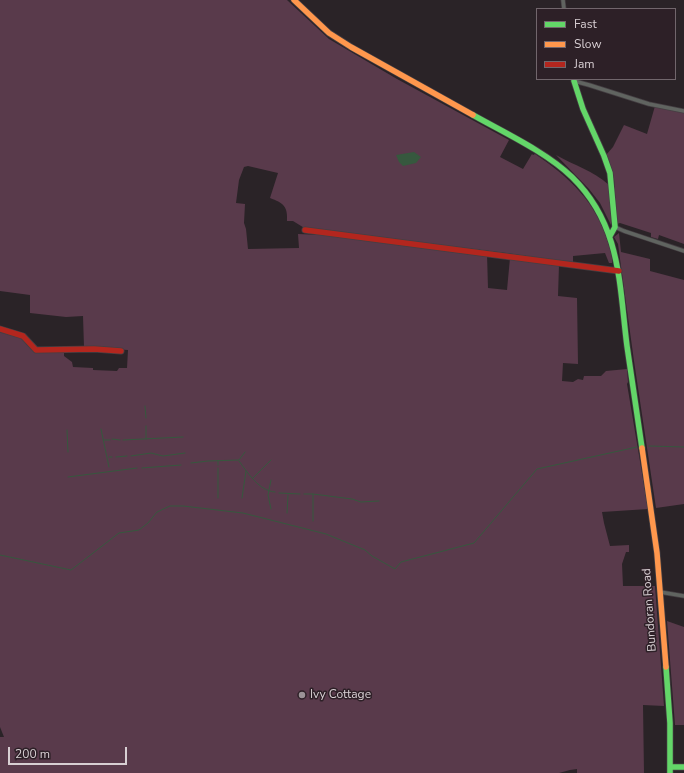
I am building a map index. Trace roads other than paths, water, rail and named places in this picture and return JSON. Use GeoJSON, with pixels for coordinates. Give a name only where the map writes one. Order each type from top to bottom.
{"type":"FeatureCollection","features":[{"type":"Feature","properties":{"kind":"main road","name":"Bundoran Road"},"geometry":{"type":"LineString","coordinates":[[294,0],[329,33],[360,53],[554,162],[572,177],[585,191],[604,220],[610,236],[619,271],[627,345],[655,537],[670,723],[670,773]]}},
{"type":"Feature","properties":{"kind":"main road"},"geometry":{"type":"LineString","coordinates":[[574,80],[583,109],[610,173],[615,227],[610,236]]}},
{"type":"Feature","properties":{"kind":"main road"},"geometry":{"type":"LineString","coordinates":[[305,230],[619,271]]}},
{"type":"Feature","properties":{"kind":"main road"},"geometry":{"type":"LineString","coordinates":[[0,329],[16,333],[26,338],[32,348],[36,350],[94,349],[121,352]]}},
{"type":"Feature","properties":{"kind":"main road"},"geometry":{"type":"LineString","coordinates":[[671,766],[684,767]]}},
{"type":"Feature","properties":{"kind":"street"},"geometry":{"type":"LineString","coordinates":[[574,80],[649,104],[684,111]]}},
{"type":"Feature","properties":{"kind":"street"},"geometry":{"type":"LineString","coordinates":[[615,227],[684,251]]}},
{"type":"Feature","properties":{"kind":"street"},"geometry":{"type":"LineString","coordinates":[[660,592],[684,596]]}},
{"type":"Feature","properties":{"kind":"waterway"},"geometry":{"type":"LineString","coordinates":[[145,406],[146,418]]}},
{"type":"Feature","properties":{"kind":"waterway"},"geometry":{"type":"LineString","coordinates":[[146,426],[146,439]]}},
{"type":"Feature","properties":{"kind":"waterway"},"geometry":{"type":"LineString","coordinates":[[101,429],[109,467]]}},
{"type":"Feature","properties":{"kind":"waterway"},"geometry":{"type":"LineString","coordinates":[[67,430],[68,452]]}},
{"type":"Feature","properties":{"kind":"waterway"},"geometry":{"type":"LineString","coordinates":[[123,440],[183,437]]}},
{"type":"Feature","properties":{"kind":"waterway"},"geometry":{"type":"LineString","coordinates":[[112,439],[120,440]]}},
{"type":"Feature","properties":{"kind":"waterway"},"geometry":{"type":"LineString","coordinates":[[104,440],[110,440]]}},
{"type":"Feature","properties":{"kind":"waterway"},"geometry":{"type":"LineString","coordinates":[[649,446],[684,447]]}},
{"type":"Feature","properties":{"kind":"waterway"},"geometry":{"type":"LineString","coordinates":[[0,555],[71,570],[119,533],[139,530],[148,523],[157,512],[170,506],[183,506],[243,513],[326,534],[365,550],[372,556],[395,569],[401,562],[474,543],[537,469],[637,447]]}},
{"type":"Feature","properties":{"kind":"waterway"},"geometry":{"type":"LineString","coordinates":[[191,463],[239,460],[245,452]]}},
{"type":"Feature","properties":{"kind":"waterway"},"geometry":{"type":"LineString","coordinates":[[131,456],[151,453],[163,456],[185,453]]}},
{"type":"Feature","properties":{"kind":"waterway"},"geometry":{"type":"LineString","coordinates":[[116,457],[127,456]]}},
{"type":"Feature","properties":{"kind":"waterway"},"geometry":{"type":"LineString","coordinates":[[253,478],[271,460]]}},
{"type":"Feature","properties":{"kind":"waterway"},"geometry":{"type":"LineString","coordinates":[[239,461],[259,485],[269,491],[275,492]]}},
{"type":"Feature","properties":{"kind":"waterway"},"geometry":{"type":"LineString","coordinates":[[142,468],[181,465]]}},
{"type":"Feature","properties":{"kind":"waterway"},"geometry":{"type":"LineString","coordinates":[[68,477],[137,468]]}},
{"type":"Feature","properties":{"kind":"waterway"},"geometry":{"type":"LineString","coordinates":[[218,468],[218,498]]}},
{"type":"Feature","properties":{"kind":"waterway"},"geometry":{"type":"LineString","coordinates":[[242,498],[246,471]]}},
{"type":"Feature","properties":{"kind":"waterway"},"geometry":{"type":"LineString","coordinates":[[271,480],[268,495],[271,509]]}},
{"type":"Feature","properties":{"kind":"waterway"},"geometry":{"type":"LineString","coordinates":[[279,493],[300,494]]}},
{"type":"Feature","properties":{"kind":"waterway"},"geometry":{"type":"LineString","coordinates":[[304,494],[313,494],[313,521]]}},
{"type":"Feature","properties":{"kind":"waterway"},"geometry":{"type":"LineString","coordinates":[[313,494],[352,499],[361,502],[379,501]]}},
{"type":"Feature","properties":{"kind":"waterway"},"geometry":{"type":"LineString","coordinates":[[287,513],[288,495]]}},
{"type":"Feature","properties":{"kind":"place","name":"Ivy Cottage"},"geometry":{"type":"Point","coordinates":[302,695]}}]}
